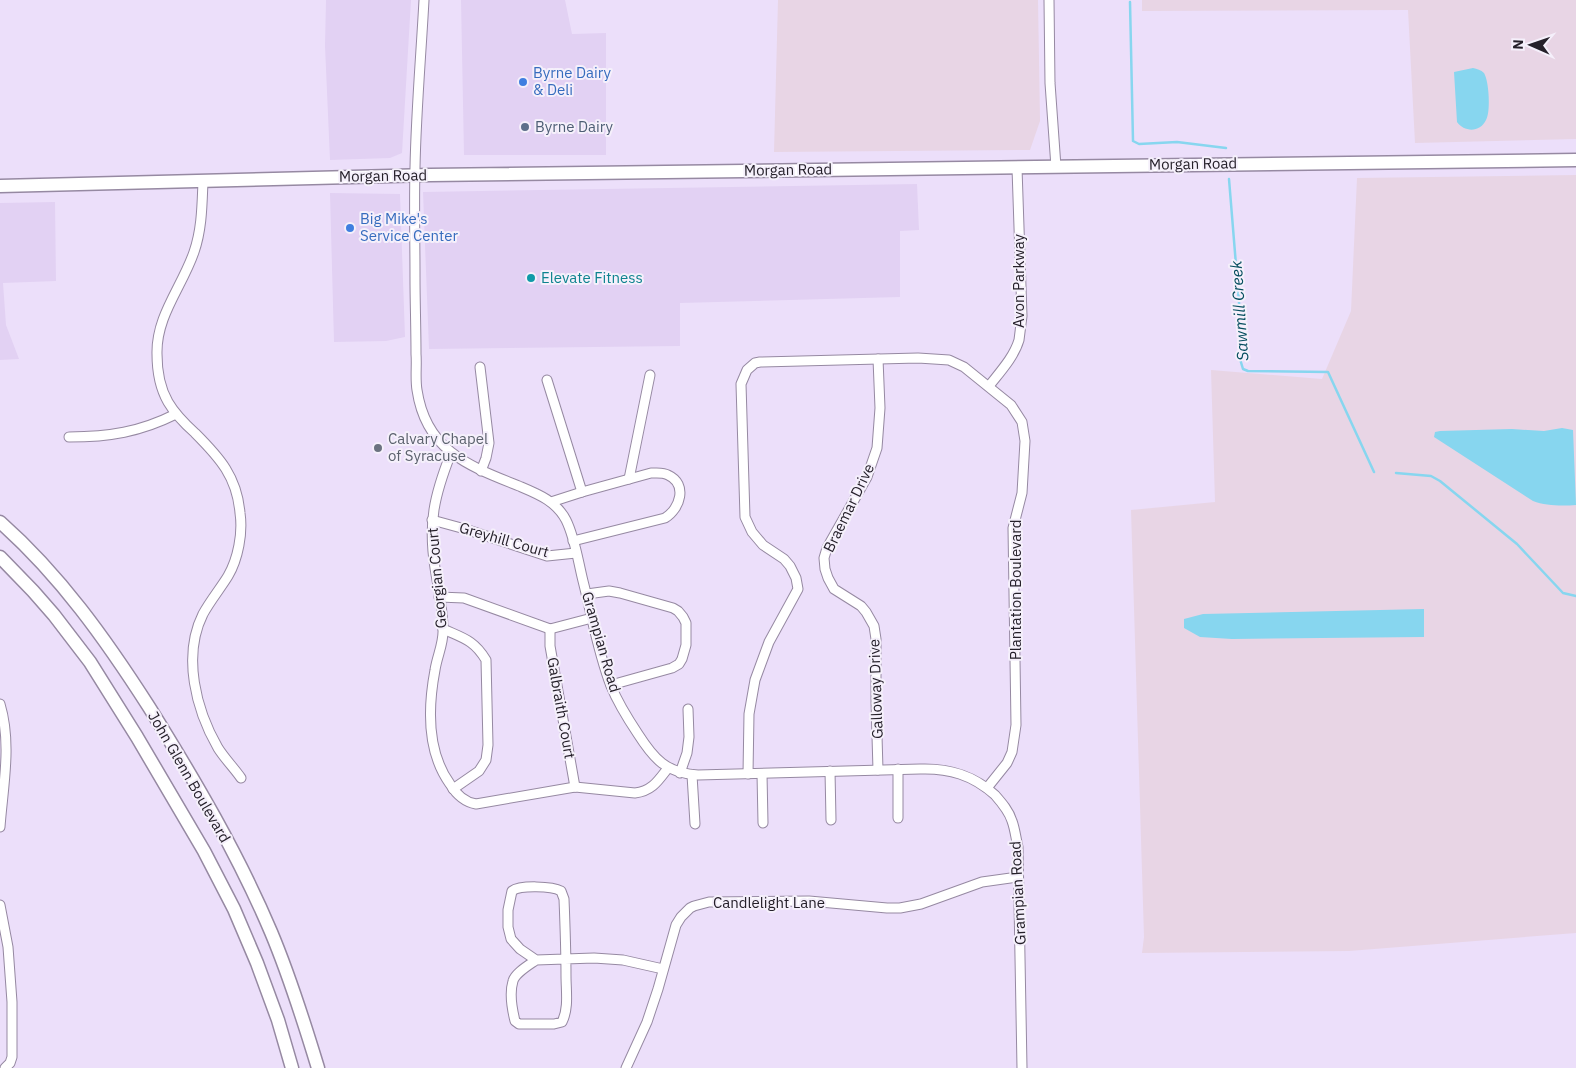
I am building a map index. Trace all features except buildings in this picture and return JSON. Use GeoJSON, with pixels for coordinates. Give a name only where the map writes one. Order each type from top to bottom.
{"type":"FeatureCollection","features":[{"type":"Feature","properties":{"kind":"street","name":"Grampian Road"},"geometry":{"type":"LineString","coordinates":[[424,0],[415,176],[417,390],[429,428],[451,453],[481,471],[541,495],[558,509],[566,521],[573,541],[603,661],[611,685],[643,742],[655,757],[668,768],[692,775],[950,770],[964,774],[987,788],[1003,804],[1012,820],[1018,847],[1022,1068]]}},
{"type":"Feature","properties":{"kind":"street"},"geometry":{"type":"LineString","coordinates":[[1049,0],[1050,83],[1056,167]]}},
{"type":"Feature","properties":{"kind":"street","name":"Morgan Road"},"geometry":{"type":"LineString","coordinates":[[0,186],[415,176],[1576,160]]}},
{"type":"Feature","properties":{"kind":"street","name":"Avon Parkway"},"geometry":{"type":"LineString","coordinates":[[989,386],[1005,366],[1015,349],[1022,316],[1017,168]]}},
{"type":"Feature","properties":{"kind":"street"},"geometry":{"type":"LineString","coordinates":[[203,181],[202,207],[194,253],[182,281],[162,318],[156,352],[160,382],[168,401],[176,414],[220,460],[232,479],[239,503],[241,516],[240,538],[236,556],[229,574],[204,613],[197,629],[193,665],[199,705],[204,720],[218,748],[241,778]]}},
{"type":"Feature","properties":{"kind":"street","name":"Plantation Boulevard"},"geometry":{"type":"LineString","coordinates":[[748,774],[749,714],[754,688],[769,642],[798,589],[796,578],[784,559],[763,545],[752,532],[745,517],[741,384],[745,373],[755,363],[779,360],[918,358],[949,360],[964,367],[1011,405],[1018,413],[1024,429],[1023,486],[1013,528],[1016,725],[1012,752],[1007,763],[987,788]]}},
{"type":"Feature","properties":{"kind":"street","name":"Braemar Drive"},"geometry":{"type":"LineString","coordinates":[[825,568],[824,558],[827,548],[867,477],[877,448],[880,408],[878,359]]}},
{"type":"Feature","properties":{"kind":"street"},"geometry":{"type":"LineString","coordinates":[[480,367],[489,443],[481,471]]}},
{"type":"Feature","properties":{"kind":"street"},"geometry":{"type":"LineString","coordinates":[[629,479],[650,375]]}},
{"type":"Feature","properties":{"kind":"street"},"geometry":{"type":"LineString","coordinates":[[547,380],[582,492]]}},
{"type":"Feature","properties":{"kind":"street"},"geometry":{"type":"LineString","coordinates":[[69,437],[96,437],[120,434],[159,422],[176,414]]}},
{"type":"Feature","properties":{"kind":"street","name":"Georgian Court"},"geometry":{"type":"LineString","coordinates":[[451,453],[441,479],[432,520],[431,541],[444,629],[432,688],[430,714],[436,756],[442,773],[453,789]]}},
{"type":"Feature","properties":{"kind":"street"},"geometry":{"type":"LineString","coordinates":[[551,502],[651,473],[668,474],[679,485],[679,503],[670,515],[665,518],[573,541]]}},
{"type":"Feature","properties":{"kind":"street","name":"Greyhill Court"},"geometry":{"type":"LineString","coordinates":[[432,520],[547,556],[576,553]]}},
{"type":"Feature","properties":{"kind":"street","name":"John Glenn Boulevard"},"geometry":{"type":"LineString","coordinates":[[0,522],[60,582],[84,612],[118,658],[173,745],[214,816],[272,933],[298,1004],[318,1068]]}},
{"type":"Feature","properties":{"kind":"street","name":"John Glenn Boulevard"},"geometry":{"type":"LineString","coordinates":[[0,557],[49,609],[90,662],[137,737],[204,851],[234,909],[257,963],[278,1020],[292,1068]]}},
{"type":"Feature","properties":{"kind":"street","name":"Galloway Drive"},"geometry":{"type":"LineString","coordinates":[[825,568],[834,588],[861,606],[874,626],[876,639],[878,770]]}},
{"type":"Feature","properties":{"kind":"street"},"geometry":{"type":"LineString","coordinates":[[587,594],[609,591],[673,608],[683,617],[686,623],[686,645],[679,664],[672,668],[611,685]]}},
{"type":"Feature","properties":{"kind":"street"},"geometry":{"type":"LineString","coordinates":[[439,597],[464,598],[550,629],[592,618]]}},
{"type":"Feature","properties":{"kind":"street"},"geometry":{"type":"LineString","coordinates":[[444,629],[470,641],[480,650],[486,660],[488,745],[486,760],[479,771],[453,789],[469,803],[476,804],[575,787],[635,793],[643,792],[657,783],[668,768]]}},
{"type":"Feature","properties":{"kind":"street","name":"Galbraith Court"},"geometry":{"type":"LineString","coordinates":[[550,629],[550,646],[575,787]]}},
{"type":"Feature","properties":{"kind":"street"},"geometry":{"type":"LineString","coordinates":[[0,704],[4,716],[6,740],[5,781],[0,826]]}},
{"type":"Feature","properties":{"kind":"street"},"geometry":{"type":"LineString","coordinates":[[680,772],[687,754],[689,737],[688,709]]}},
{"type":"Feature","properties":{"kind":"street"},"geometry":{"type":"LineString","coordinates":[[898,770],[898,818]]}},
{"type":"Feature","properties":{"kind":"street"},"geometry":{"type":"LineString","coordinates":[[830,771],[831,820]]}},
{"type":"Feature","properties":{"kind":"street"},"geometry":{"type":"LineString","coordinates":[[762,774],[763,823]]}},
{"type":"Feature","properties":{"kind":"street"},"geometry":{"type":"LineString","coordinates":[[692,775],[695,824]]}},
{"type":"Feature","properties":{"kind":"street","name":"Candlelight Lane"},"geometry":{"type":"LineString","coordinates":[[626,1068],[646,1022],[676,925],[681,916],[694,906],[709,902],[809,901],[878,908],[900,908],[921,904],[982,882],[1018,877]]}},
{"type":"Feature","properties":{"kind":"street"},"geometry":{"type":"LineString","coordinates":[[536,960],[515,945],[511,939],[508,927],[508,910],[512,891],[520,887],[556,888],[562,891],[564,898],[566,959],[566,1015],[562,1022],[554,1024],[519,1024],[515,1021],[511,1004],[513,981],[518,974],[536,960],[566,959],[594,958],[622,960],[663,969]]}},
{"type":"Feature","properties":{"kind":"street"},"geometry":{"type":"LineString","coordinates":[[0,904],[8,947],[12,1002],[12,1057],[10,1063],[5,1068]]}},
{"type":"Feature","properties":{"kind":"shaded area"},"geometry":{"type":"Polygon","coordinates":[[[326,0],[411,0],[402,153],[390,158],[330,160],[325,46],[326,0]]]}},
{"type":"Feature","properties":{"kind":"shaded area"},"geometry":{"type":"Polygon","coordinates":[[[461,0],[565,0],[572,34],[606,33],[606,155],[464,155],[461,0]]]}},
{"type":"Feature","properties":{"kind":"shaded area"},"geometry":{"type":"Polygon","coordinates":[[[778,0],[1038,0],[1040,121],[1030,150],[774,152],[778,0]]]}},
{"type":"Feature","properties":{"kind":"shaded area"},"geometry":{"type":"Polygon","coordinates":[[[1142,0],[1576,0],[1576,139],[1415,143],[1408,10],[1142,11],[1142,0]]]}},
{"type":"Feature","properties":{"kind":"shaded area"},"geometry":{"type":"Polygon","coordinates":[[[1576,175],[1576,933],[1349,951],[1142,953],[1144,937],[1131,510],[1215,502],[1211,370],[1322,379],[1351,311],[1357,178],[1576,175]]]}},
{"type":"Feature","properties":{"kind":"shaded area"},"geometry":{"type":"Polygon","coordinates":[[[917,184],[919,230],[900,231],[900,297],[680,303],[680,346],[429,349],[423,192],[917,184]]]}},
{"type":"Feature","properties":{"kind":"shaded area"},"geometry":{"type":"Polygon","coordinates":[[[330,193],[400,194],[405,337],[386,341],[334,342],[330,193]]]}},
{"type":"Feature","properties":{"kind":"shaded area"},"geometry":{"type":"Polygon","coordinates":[[[55,202],[56,281],[3,283],[6,325],[19,359],[0,360],[0,203],[55,202]]]}},
{"type":"Feature","properties":{"kind":"water"},"geometry":{"type":"Polygon","coordinates":[[[1473,68],[1480,70],[1486,77],[1489,104],[1486,120],[1480,127],[1472,130],[1464,128],[1457,122],[1454,72],[1473,68]]]}},
{"type":"Feature","properties":{"kind":"water"},"geometry":{"type":"Polygon","coordinates":[[[1562,428],[1573,430],[1576,505],[1543,504],[1533,501],[1434,437],[1435,432],[1440,431],[1512,429],[1544,431],[1562,428]]]}},
{"type":"Feature","properties":{"kind":"water"},"geometry":{"type":"Polygon","coordinates":[[[1424,609],[1424,637],[1232,639],[1200,637],[1184,628],[1184,619],[1203,614],[1424,609]]]}},
{"type":"Feature","properties":{"kind":"waterway","name":"Sawmill Creek"},"geometry":{"type":"LineString","coordinates":[[1130,2],[1133,141],[1139,144],[1177,142],[1226,148]]}},
{"type":"Feature","properties":{"kind":"waterway","name":"Sawmill Creek"},"geometry":{"type":"LineString","coordinates":[[1229,179],[1239,302],[1240,359],[1243,369],[1248,371],[1328,372],[1374,472]]}},
{"type":"Feature","properties":{"kind":"waterway","name":"Sawmill Creek"},"geometry":{"type":"LineString","coordinates":[[1396,473],[1431,476],[1440,481],[1517,544],[1563,593],[1576,596]]}},
{"type":"Feature","properties":{"kind":"place","name":"Byrne Dairy & Deli"},"geometry":{"type":"Point","coordinates":[523,82]}},
{"type":"Feature","properties":{"kind":"place","name":"Byrne Dairy"},"geometry":{"type":"Point","coordinates":[525,127]}},
{"type":"Feature","properties":{"kind":"place","name":"Big Mike's Service Center"},"geometry":{"type":"Point","coordinates":[350,228]}},
{"type":"Feature","properties":{"kind":"place","name":"Elevate Fitness"},"geometry":{"type":"Point","coordinates":[531,278]}},
{"type":"Feature","properties":{"kind":"place","name":"Calvary Chapel of Syracuse"},"geometry":{"type":"Point","coordinates":[378,448]}}]}
